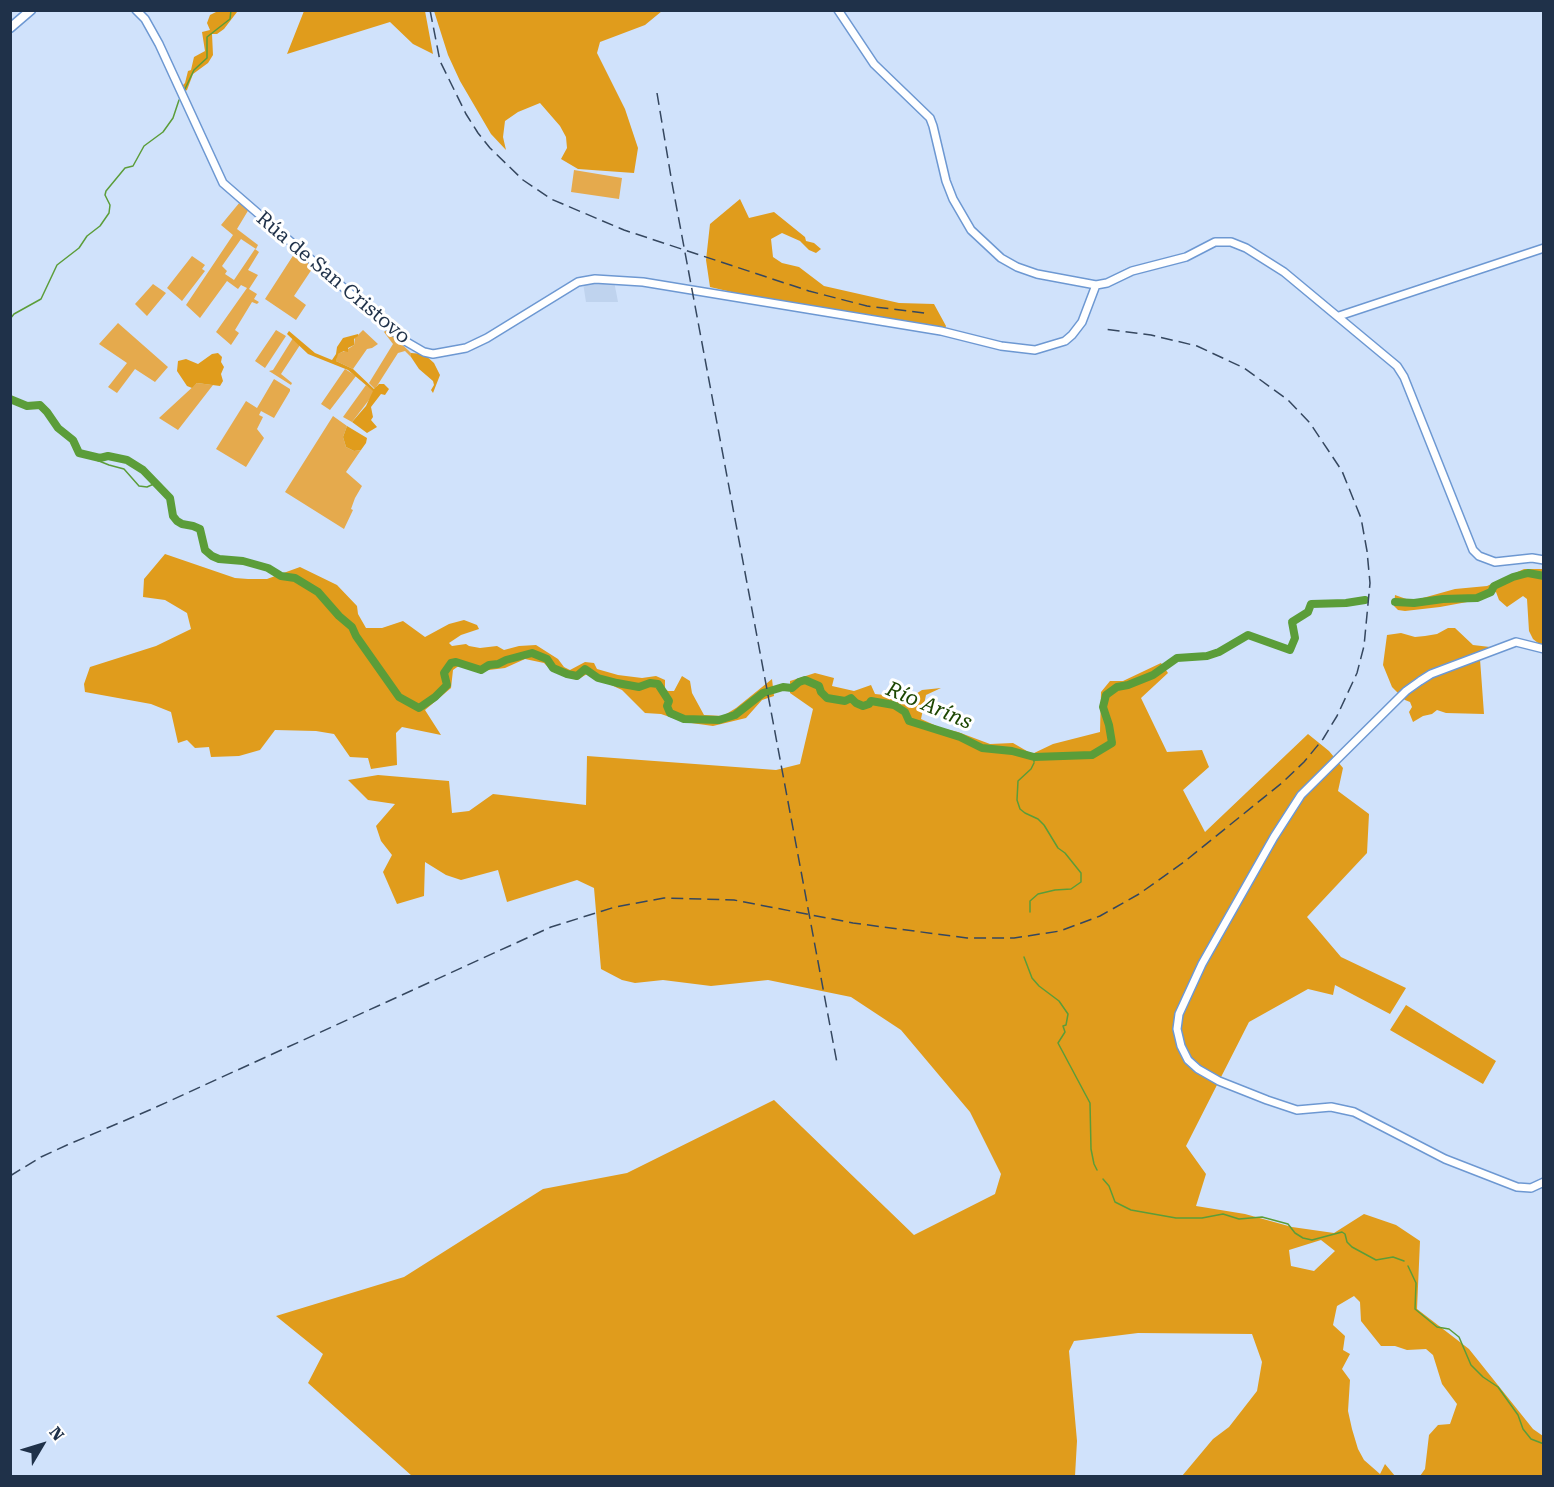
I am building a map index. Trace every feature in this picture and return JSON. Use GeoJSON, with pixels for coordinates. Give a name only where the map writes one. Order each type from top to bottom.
{"type":"FeatureCollection","features":[{"type":"Feature","properties":{"kind":"highway"},"geometry":{"type":"LineString","coordinates":[[10,22],[24,10]]}},
{"type":"Feature","properties":{"kind":"highway"},"geometry":{"type":"LineString","coordinates":[[10,28],[31,10]]}},
{"type":"Feature","properties":{"kind":"street","name":"Rúa de San Cristovo"},"geometry":{"type":"LineString","coordinates":[[136,10],[145,20],[159,44],[223,183],[405,341],[424,352],[433,354],[466,348],[488,338],[578,282],[595,279],[643,282],[941,331],[1001,346],[1035,350],[1065,341],[1072,335],[1082,322],[1096,285]]}},
{"type":"Feature","properties":{"kind":"street"},"geometry":{"type":"LineString","coordinates":[[838,10],[874,64],[930,118],[948,187],[964,220],[979,238],[1012,264],[1047,277],[1096,285],[1107,283],[1132,271],[1186,257],[1219,241],[1241,245],[1270,262],[1339,316],[1397,366],[1404,377],[1473,550],[1479,556],[1495,562],[1532,558],[1544,560]]}},
{"type":"Feature","properties":{"kind":"street"},"geometry":{"type":"LineString","coordinates":[[1339,316],[1544,248]]}},
{"type":"Feature","properties":{"kind":"street"},"geometry":{"type":"LineString","coordinates":[[1544,650],[1516,642],[1420,681],[1301,795],[1274,837],[1202,964],[1179,1014],[1178,1029],[1181,1046],[1188,1060],[1198,1069],[1219,1080],[1297,1110],[1331,1107],[1354,1112],[1445,1159],[1517,1186],[1531,1188],[1544,1182]]}},
{"type":"Feature","properties":{"kind":"shaded area"},"geometry":{"type":"Polygon","coordinates":[[[218,11],[237,12],[224,29],[217,34],[212,34],[213,55],[208,63],[193,74],[184,92],[182,86],[188,71],[191,70],[194,57],[205,51],[202,32],[210,30],[207,23],[210,15],[218,11]]]}},
{"type":"Feature","properties":{"kind":"shaded area"},"geometry":{"type":"Polygon","coordinates":[[[304,11],[425,11],[433,54],[413,44],[390,22],[287,54],[304,11]]]}},
{"type":"Feature","properties":{"kind":"shaded area"},"geometry":{"type":"Polygon","coordinates":[[[434,11],[662,11],[645,25],[600,42],[597,53],[625,109],[638,148],[634,173],[578,169],[561,159],[567,148],[566,137],[560,126],[540,103],[518,112],[505,121],[503,137],[506,150],[491,134],[460,81],[448,55],[434,11]]]}},
{"type":"Feature","properties":{"kind":"shaded area"},"geometry":{"type":"Polygon","coordinates":[[[574,170],[622,178],[619,199],[571,192],[574,170]]]}},
{"type":"Feature","properties":{"kind":"shaded area"},"geometry":{"type":"Polygon","coordinates":[[[740,199],[749,218],[774,212],[805,237],[806,241],[814,243],[821,249],[816,253],[800,241],[782,233],[771,239],[773,257],[782,263],[799,267],[824,286],[899,303],[934,304],[946,326],[945,329],[753,297],[710,287],[706,260],[710,224],[740,199]]]}},
{"type":"Feature","properties":{"kind":"shaded area"},"geometry":{"type":"Polygon","coordinates":[[[240,202],[249,209],[237,229],[258,245],[256,249],[241,239],[222,266],[227,271],[225,274],[234,280],[255,249],[259,252],[248,270],[258,275],[249,289],[257,294],[254,299],[259,302],[257,304],[252,302],[235,330],[239,333],[231,345],[216,332],[247,288],[241,285],[238,289],[227,281],[200,318],[186,305],[233,235],[221,225],[240,202]]]}},
{"type":"Feature","properties":{"kind":"shaded area"},"geometry":{"type":"Polygon","coordinates":[[[296,251],[314,266],[294,296],[306,305],[296,320],[265,299],[296,251]]]}},
{"type":"Feature","properties":{"kind":"shaded area"},"geometry":{"type":"Polygon","coordinates":[[[192,256],[205,265],[202,269],[205,271],[182,301],[167,288],[192,256]]]}},
{"type":"Feature","properties":{"kind":"shaded area"},"geometry":{"type":"Polygon","coordinates":[[[614,281],[618,302],[586,302],[583,283],[614,281]]]}},
{"type":"Feature","properties":{"kind":"shaded area"},"geometry":{"type":"Polygon","coordinates":[[[153,284],[166,293],[147,316],[135,304],[153,284]]]}},
{"type":"Feature","properties":{"kind":"shaded area"},"geometry":{"type":"Polygon","coordinates":[[[118,323],[168,367],[155,382],[135,369],[117,393],[108,387],[127,363],[99,344],[118,323]]]}},
{"type":"Feature","properties":{"kind":"shaded area"},"geometry":{"type":"Polygon","coordinates":[[[276,330],[286,336],[265,368],[255,361],[276,330]]]}},
{"type":"Feature","properties":{"kind":"shaded area"},"geometry":{"type":"Polygon","coordinates":[[[363,330],[378,344],[367,349],[353,369],[336,361],[337,354],[354,345],[355,338],[363,330]]]}},
{"type":"Feature","properties":{"kind":"shaded area"},"geometry":{"type":"Polygon","coordinates":[[[386,330],[411,353],[411,357],[405,351],[398,353],[375,389],[369,383],[393,344],[384,332],[386,330]]]}},
{"type":"Feature","properties":{"kind":"shaded area"},"geometry":{"type":"Polygon","coordinates":[[[289,331],[315,353],[332,360],[343,338],[358,334],[354,339],[354,345],[348,348],[348,352],[338,354],[336,361],[353,369],[374,389],[379,384],[384,384],[389,389],[385,395],[381,394],[371,407],[373,417],[371,420],[377,427],[367,433],[352,422],[366,406],[373,391],[348,370],[308,354],[287,334],[289,331]]]}},
{"type":"Feature","properties":{"kind":"shaded area"},"geometry":{"type":"Polygon","coordinates":[[[293,338],[300,345],[281,374],[292,383],[291,385],[269,371],[273,370],[293,338]]]}},
{"type":"Feature","properties":{"kind":"shaded area"},"geometry":{"type":"Polygon","coordinates":[[[218,353],[222,357],[221,362],[224,367],[221,374],[223,381],[220,386],[197,383],[192,388],[187,386],[177,371],[178,361],[186,359],[198,364],[212,354],[218,353]]]}},
{"type":"Feature","properties":{"kind":"shaded area"},"geometry":{"type":"Polygon","coordinates":[[[411,353],[424,354],[434,363],[440,375],[433,393],[431,390],[434,385],[433,381],[419,369],[411,353]]]}},
{"type":"Feature","properties":{"kind":"shaded area"},"geometry":{"type":"Polygon","coordinates":[[[345,369],[356,376],[330,410],[321,404],[345,369]]]}},
{"type":"Feature","properties":{"kind":"shaded area"},"geometry":{"type":"Polygon","coordinates":[[[274,379],[290,391],[274,418],[261,411],[259,415],[263,417],[257,429],[264,438],[246,467],[216,449],[246,401],[257,408],[274,379]]]}},
{"type":"Feature","properties":{"kind":"shaded area"},"geometry":{"type":"Polygon","coordinates":[[[197,383],[213,385],[178,430],[159,418],[197,383]]]}},
{"type":"Feature","properties":{"kind":"shaded area"},"geometry":{"type":"Polygon","coordinates":[[[366,385],[374,391],[352,422],[343,417],[366,385]]]}},
{"type":"Feature","properties":{"kind":"shaded area"},"geometry":{"type":"Polygon","coordinates":[[[333,416],[347,426],[343,437],[346,447],[354,451],[361,450],[346,472],[362,486],[355,498],[351,509],[353,510],[344,529],[285,492],[333,416]]]}},
{"type":"Feature","properties":{"kind":"shaded area"},"geometry":{"type":"Polygon","coordinates":[[[347,426],[367,438],[361,450],[354,451],[346,447],[343,437],[347,426]]]}},
{"type":"Feature","properties":{"kind":"shaded area"},"geometry":{"type":"Polygon","coordinates":[[[165,554],[235,578],[267,579],[300,567],[337,585],[357,606],[358,614],[366,628],[382,628],[403,621],[425,637],[449,624],[464,620],[477,625],[479,629],[461,635],[449,643],[452,646],[466,644],[480,648],[497,646],[504,650],[536,645],[570,670],[585,662],[594,663],[597,669],[618,675],[642,678],[656,676],[665,680],[665,689],[668,691],[674,691],[682,676],[690,681],[692,693],[704,715],[723,716],[772,679],[774,696],[762,700],[746,718],[713,726],[684,722],[661,714],[645,713],[622,690],[587,674],[577,680],[552,671],[544,663],[525,659],[505,668],[481,671],[460,665],[453,670],[451,688],[425,710],[441,735],[402,727],[396,733],[397,765],[371,769],[368,758],[350,757],[334,734],[316,731],[275,730],[260,750],[239,756],[211,757],[209,747],[195,748],[187,740],[178,743],[171,712],[151,704],[85,692],[84,684],[90,667],[156,646],[191,629],[187,613],[165,600],[143,597],[144,579],[165,554]]]}},
{"type":"Feature","properties":{"kind":"shaded area"},"geometry":{"type":"Polygon","coordinates":[[[1524,569],[1543,569],[1543,647],[1533,639],[1529,631],[1527,599],[1523,596],[1507,607],[1499,600],[1496,592],[1478,600],[1440,607],[1405,611],[1398,610],[1394,606],[1395,595],[1412,601],[1455,589],[1487,586],[1524,569]]]}},
{"type":"Feature","properties":{"kind":"shaded area"},"geometry":{"type":"Polygon","coordinates":[[[1448,628],[1455,628],[1473,645],[1490,647],[1488,654],[1480,659],[1484,714],[1446,713],[1437,710],[1413,722],[1409,712],[1412,707],[1410,702],[1392,687],[1383,665],[1387,635],[1401,633],[1415,637],[1425,636],[1437,634],[1448,628]]]}},
{"type":"Feature","properties":{"kind":"shaded area"},"geometry":{"type":"Polygon","coordinates":[[[1161,663],[1168,673],[1141,698],[1167,752],[1202,750],[1209,767],[1183,790],[1205,832],[1308,734],[1329,751],[1343,768],[1338,791],[1369,814],[1367,853],[1307,917],[1341,957],[1406,988],[1390,1014],[1335,985],[1333,995],[1308,989],[1249,1022],[1186,1146],[1206,1174],[1196,1206],[1245,1214],[1292,1227],[1334,1233],[1364,1214],[1396,1225],[1420,1241],[1417,1309],[1469,1349],[1533,1429],[1543,1436],[1543,1476],[1420,1476],[1425,1469],[1429,1435],[1438,1425],[1450,1424],[1457,1404],[1442,1384],[1433,1355],[1426,1349],[1407,1350],[1395,1346],[1381,1346],[1361,1321],[1360,1302],[1354,1296],[1337,1306],[1333,1325],[1345,1336],[1343,1350],[1350,1354],[1342,1369],[1350,1380],[1348,1411],[1352,1429],[1364,1460],[1380,1474],[1385,1464],[1395,1476],[1182,1476],[1213,1439],[1229,1427],[1257,1391],[1262,1362],[1252,1334],[1138,1333],[1074,1341],[1069,1351],[1077,1441],[1075,1476],[412,1476],[308,1383],[323,1354],[276,1316],[404,1277],[543,1189],[627,1173],[774,1100],[914,1235],[995,1194],[1001,1174],[970,1112],[901,1030],[851,997],[768,980],[711,986],[663,980],[635,983],[622,980],[601,969],[594,888],[577,880],[507,902],[498,870],[461,880],[446,875],[425,862],[424,896],[397,904],[383,872],[392,855],[381,841],[376,826],[395,804],[368,800],[348,780],[378,775],[449,781],[452,813],[469,811],[493,794],[586,805],[587,756],[776,770],[800,764],[813,709],[790,693],[790,681],[815,673],[834,678],[832,686],[854,691],[871,685],[875,694],[894,696],[905,701],[922,690],[941,688],[926,695],[921,719],[990,744],[1013,743],[1032,754],[1053,744],[1100,732],[1101,692],[1110,681],[1123,681],[1161,663]],[[1321,1240],[1289,1250],[1291,1266],[1314,1271],[1335,1251],[1321,1240]]]}},
{"type":"Feature","properties":{"kind":"shaded area"},"geometry":{"type":"Polygon","coordinates":[[[1406,1005],[1496,1061],[1483,1084],[1390,1030],[1406,1005]]]}},
{"type":"Feature","properties":{"kind":"waterway"},"geometry":{"type":"LineString","coordinates":[[185,89],[194,70],[207,58],[207,37],[230,19],[231,10]]}},
{"type":"Feature","properties":{"kind":"waterway"},"geometry":{"type":"LineString","coordinates":[[10,319],[14,314],[41,299],[57,265],[79,248],[87,236],[100,226],[109,213],[110,205],[105,195],[106,191],[125,168],[133,166],[144,146],[163,132],[173,118],[179,100]]}},
{"type":"Feature","properties":{"kind":"waterway","name":"Río Aríns"},"geometry":{"type":"LineString","coordinates":[[10,399],[27,406],[40,405],[58,428],[73,440],[79,453],[100,458],[108,456],[127,460],[143,470],[170,498],[173,516],[177,521],[200,529],[205,550],[212,556],[268,568],[281,576],[295,578],[318,592],[352,627],[399,697],[419,708],[447,685],[444,673],[451,663],[456,662],[481,670],[489,665],[532,653],[547,659],[553,668],[567,674],[577,676],[585,669],[598,678],[617,683],[639,687],[650,683],[658,684],[669,701],[667,706],[670,713],[684,719],[719,720],[735,715],[763,693],[783,687],[792,688],[805,680],[819,686],[827,698],[845,701],[851,698],[863,706],[871,701],[894,705],[905,712],[909,721],[960,737],[982,748],[1012,751],[1034,757],[1092,755],[1112,743],[1103,707],[1106,695],[1117,687],[1153,675],[1177,658],[1207,656],[1219,652],[1248,635],[1290,650],[1295,638],[1292,622],[1308,612],[1311,604],[1365,600]]}},
{"type":"Feature","properties":{"kind":"waterway"},"geometry":{"type":"LineString","coordinates":[[79,453],[124,469],[139,486],[147,487],[156,483]]}},
{"type":"Feature","properties":{"kind":"waterway","name":"Río Aríns"},"geometry":{"type":"LineString","coordinates":[[1395,602],[1414,603],[1477,598],[1491,592],[1494,586],[1513,577],[1528,573],[1544,576]]}},
{"type":"Feature","properties":{"kind":"waterway","name":"Río Aríns"},"geometry":{"type":"LineString","coordinates":[[1034,757],[1034,762]]}},
{"type":"Feature","properties":{"kind":"waterway"},"geometry":{"type":"LineString","coordinates":[[1030,912],[1030,901],[1038,894],[1071,889],[1081,882],[1081,873],[1058,848],[1044,825],[1020,809],[1017,800],[1018,781],[1034,763]]}},
{"type":"Feature","properties":{"kind":"waterway"},"geometry":{"type":"LineString","coordinates":[[1024,957],[1032,978],[1059,1001],[1068,1014],[1066,1025],[1063,1026],[1065,1032],[1058,1043],[1090,1103],[1091,1149],[1097,1170]]}},
{"type":"Feature","properties":{"kind":"waterway"},"geometry":{"type":"LineString","coordinates":[[1103,1179],[1109,1186],[1115,1202],[1131,1210],[1176,1218],[1202,1218],[1223,1214],[1239,1219],[1262,1217],[1288,1224],[1295,1233],[1312,1240],[1342,1232],[1352,1247],[1376,1260],[1393,1257],[1404,1261]]}},
{"type":"Feature","properties":{"kind":"waterway"},"geometry":{"type":"LineString","coordinates":[[1408,1266],[1416,1283],[1415,1309],[1437,1327],[1449,1329],[1459,1337],[1471,1365],[1498,1387],[1518,1415],[1523,1429],[1531,1439],[1544,1444]]}},
{"type":"Feature","properties":{"kind":"railway"},"geometry":{"type":"LineString","coordinates":[[430,10],[440,61],[478,133],[523,180],[551,199],[624,230],[809,291],[867,306],[925,313]]}},
{"type":"Feature","properties":{"kind":"railway"},"geometry":{"type":"LineString","coordinates":[[657,93],[837,1063]]}},
{"type":"Feature","properties":{"kind":"railway"},"geometry":{"type":"LineString","coordinates":[[10,1176],[41,1157],[67,1145],[152,1109],[551,927],[615,907],[664,898],[734,900],[853,923],[967,938],[1014,938],[1060,931],[1100,916],[1139,894],[1184,862],[1283,782],[1304,762],[1323,739],[1337,716],[1357,673],[1364,646],[1370,583],[1367,551],[1361,518],[1342,471],[1310,423],[1288,400],[1244,368],[1197,346],[1151,335],[1104,329]]}}]}
